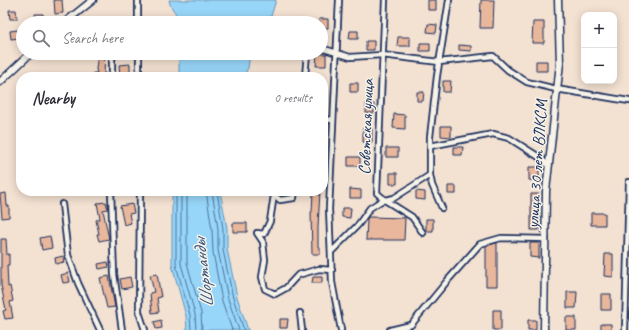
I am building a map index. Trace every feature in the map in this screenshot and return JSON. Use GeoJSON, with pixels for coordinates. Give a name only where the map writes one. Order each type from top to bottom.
{"type":"FeatureCollection","features":[{"type":"Feature","properties":{"kind":"street"},"geometry":{"type":"LineString","coordinates":[[73,16],[94,0]]}},
{"type":"Feature","properties":{"kind":"street"},"geometry":{"type":"LineString","coordinates":[[138,0],[138,16]]}},
{"type":"Feature","properties":{"kind":"street"},"geometry":{"type":"LineString","coordinates":[[339,0],[329,209],[332,282],[341,330]]}},
{"type":"Feature","properties":{"kind":"street","name":"Советская улица"},"geometry":{"type":"LineString","coordinates":[[385,0],[377,192],[385,200]]}},
{"type":"Feature","properties":{"kind":"street"},"geometry":{"type":"LineString","coordinates":[[442,208],[432,185],[430,175],[430,137],[439,62],[449,0]]}},
{"type":"Feature","properties":{"kind":"street","name":"улица 30 лет ВЛКСМ"},"geometry":{"type":"LineString","coordinates":[[544,330],[546,191],[560,63],[558,0]]}},
{"type":"Feature","properties":{"kind":"street"},"geometry":{"type":"LineString","coordinates":[[328,51],[350,57],[382,55],[439,62],[492,56],[508,70],[527,82],[556,89],[629,101]]}},
{"type":"Feature","properties":{"kind":"street"},"geometry":{"type":"LineString","coordinates":[[0,82],[24,60]]}},
{"type":"Feature","properties":{"kind":"street"},"geometry":{"type":"LineString","coordinates":[[112,60],[112,72]]}},
{"type":"Feature","properties":{"kind":"street"},"geometry":{"type":"LineString","coordinates":[[139,60],[139,72]]}},
{"type":"Feature","properties":{"kind":"street"},"geometry":{"type":"LineString","coordinates":[[305,72],[306,60]]}},
{"type":"Feature","properties":{"kind":"street"},"geometry":{"type":"LineString","coordinates":[[328,120],[333,118]]}},
{"type":"Feature","properties":{"kind":"street"},"geometry":{"type":"LineString","coordinates":[[430,146],[493,134],[508,138],[539,157],[549,166]]}},
{"type":"Feature","properties":{"kind":"street"},"geometry":{"type":"LineString","coordinates":[[331,252],[358,225],[370,208],[385,200],[394,198],[430,175]]}},
{"type":"Feature","properties":{"kind":"street"},"geometry":{"type":"LineString","coordinates":[[625,330],[628,276],[629,182]]}},
{"type":"Feature","properties":{"kind":"street"},"geometry":{"type":"LineString","coordinates":[[111,196],[114,274],[122,330]]}},
{"type":"Feature","properties":{"kind":"street"},"geometry":{"type":"LineString","coordinates":[[140,196],[139,312],[144,330]]}},
{"type":"Feature","properties":{"kind":"street"},"geometry":{"type":"LineString","coordinates":[[274,196],[270,221],[264,234],[257,234],[263,242],[265,260],[262,277],[265,289],[275,294],[286,288],[298,275],[319,269],[332,270]]}},
{"type":"Feature","properties":{"kind":"street"},"geometry":{"type":"LineString","coordinates":[[275,196],[280,200],[294,198],[294,196]]}},
{"type":"Feature","properties":{"kind":"street"},"geometry":{"type":"LineString","coordinates":[[385,200],[412,218],[423,233]]}},
{"type":"Feature","properties":{"kind":"street"},"geometry":{"type":"LineString","coordinates":[[62,204],[68,255],[78,283],[100,330]]}},
{"type":"Feature","properties":{"kind":"street"},"geometry":{"type":"LineString","coordinates":[[390,330],[411,325],[480,244],[501,238],[546,239]]}},
{"type":"Feature","properties":{"kind":"street"},"geometry":{"type":"LineString","coordinates":[[300,313],[302,330]]}},
{"type":"Feature","properties":{"kind":"water"},"geometry":{"type":"Polygon","coordinates":[[[169,0],[276,0],[271,16],[177,16],[169,0]]]}},
{"type":"Feature","properties":{"kind":"water"},"geometry":{"type":"Polygon","coordinates":[[[179,60],[249,60],[246,72],[179,72],[179,60]]]}},
{"type":"Feature","properties":{"kind":"water","name":"Шортанды"},"geometry":{"type":"Polygon","coordinates":[[[172,196],[221,196],[227,228],[227,249],[237,297],[248,330],[187,330],[186,316],[172,265],[172,196]]]}},
{"type":"Feature","properties":{"kind":"building"},"geometry":{"type":"Polygon","coordinates":[[[54,0],[62,0],[63,13],[55,14],[54,0]]]}},
{"type":"Feature","properties":{"kind":"building"},"geometry":{"type":"Polygon","coordinates":[[[428,0],[436,0],[436,10],[428,10],[428,0]]]}},
{"type":"Feature","properties":{"kind":"building"},"geometry":{"type":"Polygon","coordinates":[[[481,0],[494,0],[493,28],[480,28],[481,0]]]}},
{"type":"Feature","properties":{"kind":"building"},"geometry":{"type":"Polygon","coordinates":[[[9,10],[16,10],[16,19],[10,19],[9,10]]]}},
{"type":"Feature","properties":{"kind":"building"},"geometry":{"type":"Polygon","coordinates":[[[35,14],[43,14],[43,16],[35,16],[35,14]]]}},
{"type":"Feature","properties":{"kind":"building"},"geometry":{"type":"Polygon","coordinates":[[[533,22],[544,22],[544,43],[532,43],[533,22]]]}},
{"type":"Feature","properties":{"kind":"building"},"geometry":{"type":"Polygon","coordinates":[[[428,24],[437,25],[436,33],[427,32],[428,24]]]}},
{"type":"Feature","properties":{"kind":"building"},"geometry":{"type":"Polygon","coordinates":[[[16,30],[16,38],[11,39],[10,31],[16,30]]]}},
{"type":"Feature","properties":{"kind":"building"},"geometry":{"type":"Polygon","coordinates":[[[350,31],[358,31],[358,39],[349,39],[350,31]]]}},
{"type":"Feature","properties":{"kind":"building"},"geometry":{"type":"Polygon","coordinates":[[[398,37],[410,37],[410,46],[397,46],[398,37]]]}},
{"type":"Feature","properties":{"kind":"building"},"geometry":{"type":"Polygon","coordinates":[[[366,41],[374,41],[374,50],[366,50],[366,41]]]}},
{"type":"Feature","properties":{"kind":"building"},"geometry":{"type":"Polygon","coordinates":[[[420,43],[430,43],[430,51],[420,51],[420,43]]]}},
{"type":"Feature","properties":{"kind":"building"},"geometry":{"type":"Polygon","coordinates":[[[459,45],[471,46],[471,51],[459,50],[459,45]]]}},
{"type":"Feature","properties":{"kind":"building"},"geometry":{"type":"Polygon","coordinates":[[[97,60],[105,60],[104,72],[97,72],[97,60]]]}},
{"type":"Feature","properties":{"kind":"building"},"geometry":{"type":"Polygon","coordinates":[[[316,60],[326,60],[326,66],[316,66],[316,60]]]}},
{"type":"Feature","properties":{"kind":"building"},"geometry":{"type":"Polygon","coordinates":[[[536,61],[547,61],[547,71],[536,71],[536,61]]]}},
{"type":"Feature","properties":{"kind":"building"},"geometry":{"type":"Polygon","coordinates":[[[130,64],[130,72],[120,72],[119,65],[130,64]]]}},
{"type":"Feature","properties":{"kind":"building"},"geometry":{"type":"Polygon","coordinates":[[[443,81],[451,81],[450,92],[443,92],[443,81]]]}},
{"type":"Feature","properties":{"kind":"building"},"geometry":{"type":"Polygon","coordinates":[[[350,83],[358,83],[358,92],[350,92],[350,83]]]}},
{"type":"Feature","properties":{"kind":"building"},"geometry":{"type":"Polygon","coordinates":[[[417,92],[424,92],[423,101],[417,101],[417,92]]]}},
{"type":"Feature","properties":{"kind":"building"},"geometry":{"type":"Polygon","coordinates":[[[366,104],[374,104],[374,113],[366,113],[366,104]]]}},
{"type":"Feature","properties":{"kind":"building"},"geometry":{"type":"Polygon","coordinates":[[[394,114],[405,115],[405,129],[393,128],[394,114]]]}},
{"type":"Feature","properties":{"kind":"building"},"geometry":{"type":"Polygon","coordinates":[[[441,126],[451,126],[451,137],[441,136],[441,126]]]}},
{"type":"Feature","properties":{"kind":"building"},"geometry":{"type":"Polygon","coordinates":[[[363,128],[372,128],[372,142],[363,142],[363,128]]]}},
{"type":"Feature","properties":{"kind":"building"},"geometry":{"type":"Polygon","coordinates":[[[454,147],[463,147],[462,155],[454,155],[454,147]]]}},
{"type":"Feature","properties":{"kind":"building"},"geometry":{"type":"Polygon","coordinates":[[[386,148],[398,148],[398,157],[386,157],[386,148]]]}},
{"type":"Feature","properties":{"kind":"building"},"geometry":{"type":"Polygon","coordinates":[[[348,157],[360,157],[360,166],[348,166],[348,157]]]}},
{"type":"Feature","properties":{"kind":"building"},"geometry":{"type":"Polygon","coordinates":[[[529,167],[539,167],[539,181],[529,180],[529,167]]]}},
{"type":"Feature","properties":{"kind":"building"},"geometry":{"type":"Polygon","coordinates":[[[390,173],[397,173],[397,184],[390,184],[390,173]]]}},
{"type":"Feature","properties":{"kind":"building"},"geometry":{"type":"Polygon","coordinates":[[[448,186],[456,186],[456,194],[448,194],[448,186]]]}},
{"type":"Feature","properties":{"kind":"building"},"geometry":{"type":"Polygon","coordinates":[[[350,189],[361,190],[361,198],[350,198],[350,189]]]}},
{"type":"Feature","properties":{"kind":"building"},"geometry":{"type":"Polygon","coordinates":[[[416,191],[425,192],[425,200],[416,199],[416,191]]]}},
{"type":"Feature","properties":{"kind":"building"},"geometry":{"type":"Polygon","coordinates":[[[6,193],[7,206],[9,206],[9,217],[2,218],[0,194],[6,193]]]}},
{"type":"Feature","properties":{"kind":"building"},"geometry":{"type":"Polygon","coordinates":[[[531,194],[539,194],[539,230],[531,230],[531,194]]]}},
{"type":"Feature","properties":{"kind":"building"},"geometry":{"type":"Polygon","coordinates":[[[313,196],[320,196],[318,247],[320,247],[320,254],[312,254],[313,196]]]}},
{"type":"Feature","properties":{"kind":"building"},"geometry":{"type":"Polygon","coordinates":[[[106,202],[108,209],[103,210],[109,239],[99,241],[96,220],[100,219],[97,203],[106,202]]]}},
{"type":"Feature","properties":{"kind":"building"},"geometry":{"type":"Polygon","coordinates":[[[132,204],[134,213],[129,214],[131,223],[124,225],[120,206],[132,204]]]}},
{"type":"Feature","properties":{"kind":"building"},"geometry":{"type":"Polygon","coordinates":[[[342,208],[351,208],[350,218],[342,217],[342,208]]]}},
{"type":"Feature","properties":{"kind":"building"},"geometry":{"type":"Polygon","coordinates":[[[591,213],[605,213],[605,225],[591,225],[591,213]]]}},
{"type":"Feature","properties":{"kind":"building"},"geometry":{"type":"Polygon","coordinates":[[[368,217],[405,218],[404,240],[366,240],[368,217]]]}},
{"type":"Feature","properties":{"kind":"building"},"geometry":{"type":"Polygon","coordinates":[[[426,219],[433,219],[433,231],[426,231],[426,219]]]}},
{"type":"Feature","properties":{"kind":"building"},"geometry":{"type":"Polygon","coordinates":[[[233,223],[247,223],[247,232],[233,232],[233,223]]]}},
{"type":"Feature","properties":{"kind":"building"},"geometry":{"type":"Polygon","coordinates":[[[50,236],[52,248],[42,250],[40,238],[50,236]]]}},
{"type":"Feature","properties":{"kind":"building"},"geometry":{"type":"Polygon","coordinates":[[[1,239],[6,239],[7,255],[9,254],[9,265],[7,265],[8,287],[10,286],[13,301],[10,302],[13,318],[5,319],[3,311],[6,310],[1,285],[1,239]]]}},
{"type":"Feature","properties":{"kind":"building"},"geometry":{"type":"Polygon","coordinates":[[[497,243],[497,286],[486,286],[486,246],[497,243]]]}},
{"type":"Feature","properties":{"kind":"building"},"geometry":{"type":"Polygon","coordinates":[[[530,243],[539,243],[539,258],[530,257],[530,243]]]}},
{"type":"Feature","properties":{"kind":"building"},"geometry":{"type":"Polygon","coordinates":[[[605,254],[613,254],[613,277],[604,276],[605,254]]]}},
{"type":"Feature","properties":{"kind":"building"},"geometry":{"type":"Polygon","coordinates":[[[63,256],[64,262],[56,264],[55,258],[63,256]]]}},
{"type":"Feature","properties":{"kind":"building"},"geometry":{"type":"Polygon","coordinates":[[[108,262],[109,267],[99,269],[98,264],[108,262]]]}},
{"type":"Feature","properties":{"kind":"building"},"geometry":{"type":"Polygon","coordinates":[[[68,273],[70,282],[63,283],[61,275],[68,273]]]}},
{"type":"Feature","properties":{"kind":"building"},"geometry":{"type":"Polygon","coordinates":[[[157,274],[161,297],[157,298],[159,312],[152,313],[150,293],[154,292],[150,275],[157,274]]]}},
{"type":"Feature","properties":{"kind":"building"},"geometry":{"type":"Polygon","coordinates":[[[109,276],[115,307],[107,308],[100,278],[109,276]]]}},
{"type":"Feature","properties":{"kind":"building"},"geometry":{"type":"Polygon","coordinates":[[[130,277],[132,287],[122,289],[120,279],[130,277]]]}},
{"type":"Feature","properties":{"kind":"building"},"geometry":{"type":"Polygon","coordinates":[[[313,277],[322,277],[322,283],[312,283],[313,277]]]}},
{"type":"Feature","properties":{"kind":"building"},"geometry":{"type":"Polygon","coordinates":[[[567,292],[577,292],[576,308],[567,308],[567,292]]]}},
{"type":"Feature","properties":{"kind":"building"},"geometry":{"type":"Polygon","coordinates":[[[601,294],[611,294],[611,310],[601,310],[601,294]]]}},
{"type":"Feature","properties":{"kind":"building"},"geometry":{"type":"Polygon","coordinates":[[[493,310],[501,310],[501,330],[493,330],[493,310]]]}},
{"type":"Feature","properties":{"kind":"building"},"geometry":{"type":"Polygon","coordinates":[[[566,317],[576,317],[576,330],[566,330],[566,317]]]}},
{"type":"Feature","properties":{"kind":"building"},"geometry":{"type":"Polygon","coordinates":[[[280,319],[288,319],[287,328],[280,328],[280,319]]]}},
{"type":"Feature","properties":{"kind":"building"},"geometry":{"type":"Polygon","coordinates":[[[161,320],[162,328],[156,329],[154,322],[161,320]]]}},
{"type":"Feature","properties":{"kind":"building"},"geometry":{"type":"Polygon","coordinates":[[[528,320],[536,320],[536,330],[528,330],[528,320]]]}},
{"type":"Feature","properties":{"kind":"building"},"geometry":{"type":"Polygon","coordinates":[[[601,324],[611,324],[611,330],[601,330],[601,324]]]}}]}
